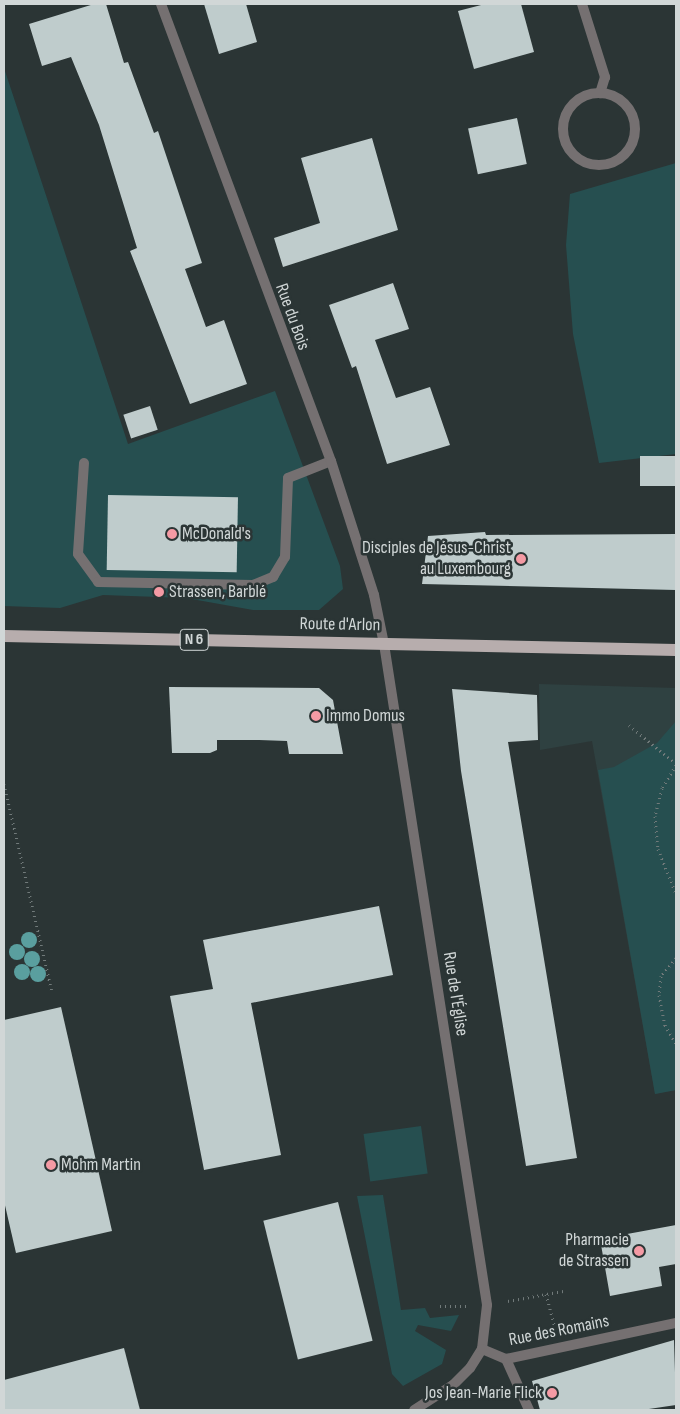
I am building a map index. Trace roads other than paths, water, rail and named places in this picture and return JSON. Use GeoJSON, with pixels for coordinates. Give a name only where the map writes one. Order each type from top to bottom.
{"type":"FeatureCollection","features":[{"type":"Feature","properties":{"kind":"main road","name":"Route d'Arlon"},"geometry":{"type":"LineString","coordinates":[[4,636],[676,650]]}},
{"type":"Feature","properties":{"kind":"street","name":"Rue du Bois"},"geometry":{"type":"LineString","coordinates":[[161,4],[331,461],[374,594],[384,644]]}},
{"type":"Feature","properties":{"kind":"street"},"geometry":{"type":"LineString","coordinates":[[582,4],[605,77],[600,93]]}},
{"type":"Feature","properties":{"kind":"street"},"geometry":{"type":"LineString","coordinates":[[600,93],[623,102],[635,124],[634,137],[621,158],[597,166],[576,158],[562,128],[578,99],[600,93]]}},
{"type":"Feature","properties":{"kind":"street"},"geometry":{"type":"LineString","coordinates":[[84,463],[78,554],[98,582],[253,585],[273,577],[285,558],[288,478],[331,461]]}},
{"type":"Feature","properties":{"kind":"street","name":"Rue de l'Église"},"geometry":{"type":"LineString","coordinates":[[384,644],[487,1305],[482,1349]]}},
{"type":"Feature","properties":{"kind":"street","name":"Rue des Romains"},"geometry":{"type":"LineString","coordinates":[[482,1349],[506,1359],[676,1324]]}},
{"type":"Feature","properties":{"kind":"street"},"geometry":{"type":"LineString","coordinates":[[414,1410],[453,1386],[482,1349]]}},
{"type":"Feature","properties":{"kind":"street"},"geometry":{"type":"LineString","coordinates":[[506,1359],[529,1410]]}},
{"type":"Feature","properties":{"kind":"place","name":"McDonald's"},"geometry":{"type":"Point","coordinates":[172,534]}},
{"type":"Feature","properties":{"kind":"place","name":"Disciples de Jésus-Christ au Luxembourg"},"geometry":{"type":"Point","coordinates":[521,559]}},
{"type":"Feature","properties":{"kind":"place","name":"Strassen, Barblé"},"geometry":{"type":"Point","coordinates":[159,592]}},
{"type":"Feature","properties":{"kind":"place","name":"Immo Domus"},"geometry":{"type":"Point","coordinates":[316,716]}},
{"type":"Feature","properties":{"kind":"place","name":"Mohm Martin"},"geometry":{"type":"Point","coordinates":[51,1165]}},
{"type":"Feature","properties":{"kind":"place","name":"Pharmacie de Strassen"},"geometry":{"type":"Point","coordinates":[639,1251]}},
{"type":"Feature","properties":{"kind":"place","name":"Jos Jean-Marie Flick"},"geometry":{"type":"Point","coordinates":[552,1393]}}]}
